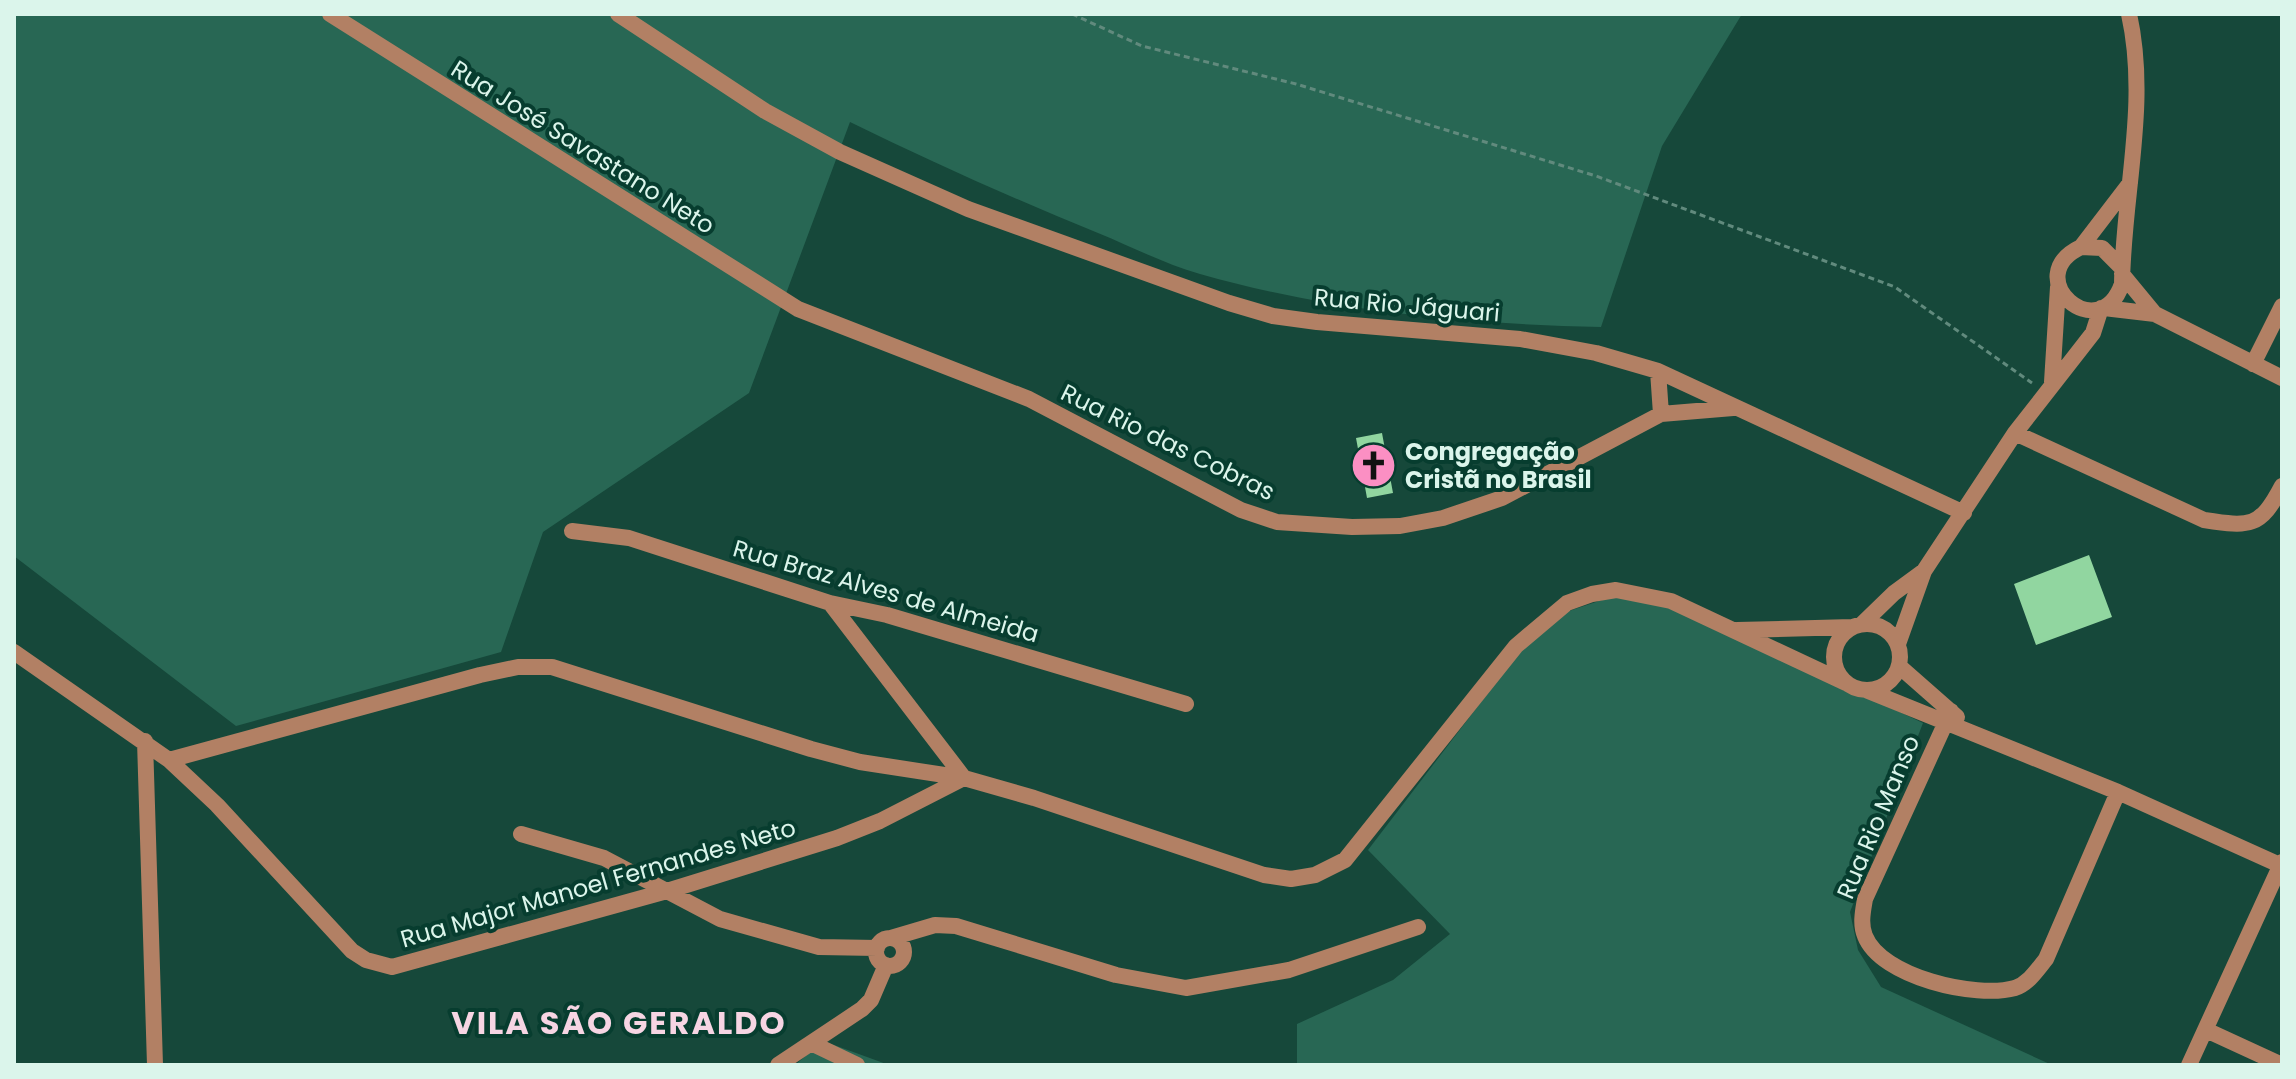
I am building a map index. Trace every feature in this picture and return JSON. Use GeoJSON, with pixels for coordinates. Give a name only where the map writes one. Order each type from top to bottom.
{"type":"FeatureCollection","features":[{"type":"Feature","properties":{"kind":"street","name":"Rua José Savastano Neto"},"geometry":{"type":"LineString","coordinates":[[330,14],[693,245],[813,316]]}},
{"type":"Feature","properties":{"kind":"street","name":"Rua Rio Jáguari"},"geometry":{"type":"LineString","coordinates":[[618,14],[765,111],[840,152],[968,209],[1273,316],[1520,339],[1596,353],[1658,371],[1964,513]]}},
{"type":"Feature","properties":{"kind":"street"},"geometry":{"type":"LineString","coordinates":[[1866,690],[1887,684],[1899,666],[1898,644],[1924,571],[2015,433],[2093,333],[2102,308],[2118,294],[2138,88],[2137,50],[2129,14]]}},
{"type":"Feature","properties":{"kind":"street"},"geometry":{"type":"LineString","coordinates":[[2048,387],[2058,275],[2065,257],[2081,247],[2131,182]]}},
{"type":"Feature","properties":{"kind":"street"},"geometry":{"type":"LineString","coordinates":[[2081,247],[2102,248],[2155,314]]}},
{"type":"Feature","properties":{"kind":"street"},"geometry":{"type":"LineString","coordinates":[[2058,284],[2067,302],[2076,308],[2155,314],[2282,378]]}},
{"type":"Feature","properties":{"kind":"street"},"geometry":{"type":"LineString","coordinates":[[2253,364],[2282,306]]}},
{"type":"Feature","properties":{"kind":"street","name":"Rua Rio das Cobras"},"geometry":{"type":"LineString","coordinates":[[813,316],[1029,399],[1241,510],[1277,522],[1352,527],[1400,526],[1455,515],[1502,498],[1661,414],[1733,408]]}},
{"type":"Feature","properties":{"kind":"street"},"geometry":{"type":"LineString","coordinates":[[1658,371],[1661,414]]}},
{"type":"Feature","properties":{"kind":"street"},"geometry":{"type":"LineString","coordinates":[[2015,433],[2204,520],[2258,522],[2268,513],[2282,486]]}},
{"type":"Feature","properties":{"kind":"street","name":"Rua Braz Alves de Almeida"},"geometry":{"type":"LineString","coordinates":[[572,531],[629,538],[830,603],[887,615],[1186,704]]}},
{"type":"Feature","properties":{"kind":"street"},"geometry":{"type":"LineString","coordinates":[[1846,683],[1835,664],[1834,653],[1843,634],[1924,571]]}},
{"type":"Feature","properties":{"kind":"street"},"geometry":{"type":"LineString","coordinates":[[169,760],[480,675],[518,667],[552,667],[811,749],[860,762],[964,778],[1116,824],[1225,865],[1291,879],[1315,875],[1345,860],[1516,646],[1567,603],[1616,590],[1640,592],[1671,601],[1737,630],[1846,683],[1948,717],[2282,864],[2189,1065]]}},
{"type":"Feature","properties":{"kind":"street"},"geometry":{"type":"LineString","coordinates":[[830,603],[964,778]]}},
{"type":"Feature","properties":{"kind":"street"},"geometry":{"type":"LineString","coordinates":[[1737,630],[1857,625],[1884,628],[1898,644]]}},
{"type":"Feature","properties":{"kind":"street","name":"Rua Major Manoel Fernandes Neto"},"geometry":{"type":"LineString","coordinates":[[14,652],[169,760],[217,805],[352,951],[380,965],[409,965],[667,891],[837,838],[880,821],[964,778]]}},
{"type":"Feature","properties":{"kind":"street"},"geometry":{"type":"LineString","coordinates":[[1899,666],[1948,717]]}},
{"type":"Feature","properties":{"kind":"street","name":"Rua Rio Manso"},"geometry":{"type":"LineString","coordinates":[[1948,717],[1865,899],[1862,918],[1865,936],[1888,964],[1904,973],[1955,986],[2003,990],[2018,987],[2032,977],[2046,959],[2118,792]]}},
{"type":"Feature","properties":{"kind":"street"},"geometry":{"type":"LineString","coordinates":[[145,741],[155,1065]]}},
{"type":"Feature","properties":{"kind":"street"},"geometry":{"type":"LineString","coordinates":[[521,834],[604,858],[720,919],[790,941],[847,950],[899,942],[904,952]]}},
{"type":"Feature","properties":{"kind":"street"},"geometry":{"type":"LineString","coordinates":[[884,943],[927,927],[956,926],[1116,975],[1186,988],[1289,970],[1418,927]]}},
{"type":"Feature","properties":{"kind":"street"},"geometry":{"type":"LineString","coordinates":[[884,943],[879,960],[886,965],[898,963],[927,927]]}},
{"type":"Feature","properties":{"kind":"street"},"geometry":{"type":"LineString","coordinates":[[778,1065],[871,1000],[886,965]]}},
{"type":"Feature","properties":{"kind":"street"},"geometry":{"type":"LineString","coordinates":[[2206,1030],[2282,1065]]}},
{"type":"Feature","properties":{"kind":"street"},"geometry":{"type":"LineString","coordinates":[[811,1043],[857,1065]]}},
{"type":"Feature","properties":{"kind":"path"},"geometry":{"type":"LineString","coordinates":[[1072,14],[1142,46],[1296,84],[1596,176],[1895,287],[2048,387]]}},
{"type":"Feature","properties":{"kind":"green space"},"geometry":{"type":"Polygon","coordinates":[[[14,14],[1742,14],[1662,146],[1601,327],[1499,323],[1398,313],[1298,297],[1200,274],[1004,193],[850,122],[749,393],[543,532],[501,652],[236,726],[14,556],[14,14]]]}},
{"type":"Feature","properties":{"kind":"green space"},"geometry":{"type":"Polygon","coordinates":[[[1629,591],[1733,633],[1923,723],[1850,912],[1858,950],[1881,987],[2052,1065],[1297,1065],[1297,1024],[1393,980],[1450,934],[1368,850],[1527,642],[1566,612],[1629,591]]]}},
{"type":"Feature","properties":{"kind":"green space"},"geometry":{"type":"Polygon","coordinates":[[[823,1041],[889,1065],[795,1065],[823,1041]]]}},
{"type":"Feature","properties":{"kind":"building","name":"Congregação Cristã no Brasil"},"geometry":{"type":"Polygon","coordinates":[[[1382,433],[1393,493],[1367,498],[1356,438],[1382,433]]]}},
{"type":"Feature","properties":{"kind":"building"},"geometry":{"type":"Polygon","coordinates":[[[2089,555],[2112,617],[2036,645],[2014,584],[2089,555]]]}},
{"type":"Feature","properties":{"kind":"place","name":"Congregação Cristã no Brasil"},"geometry":{"type":"Point","coordinates":[1374,465]}},
{"type":"Feature","properties":{"kind":"district","name":"VILA SÃO GERALDO"},"geometry":{"type":"Point","coordinates":[619,1022]}}]}
